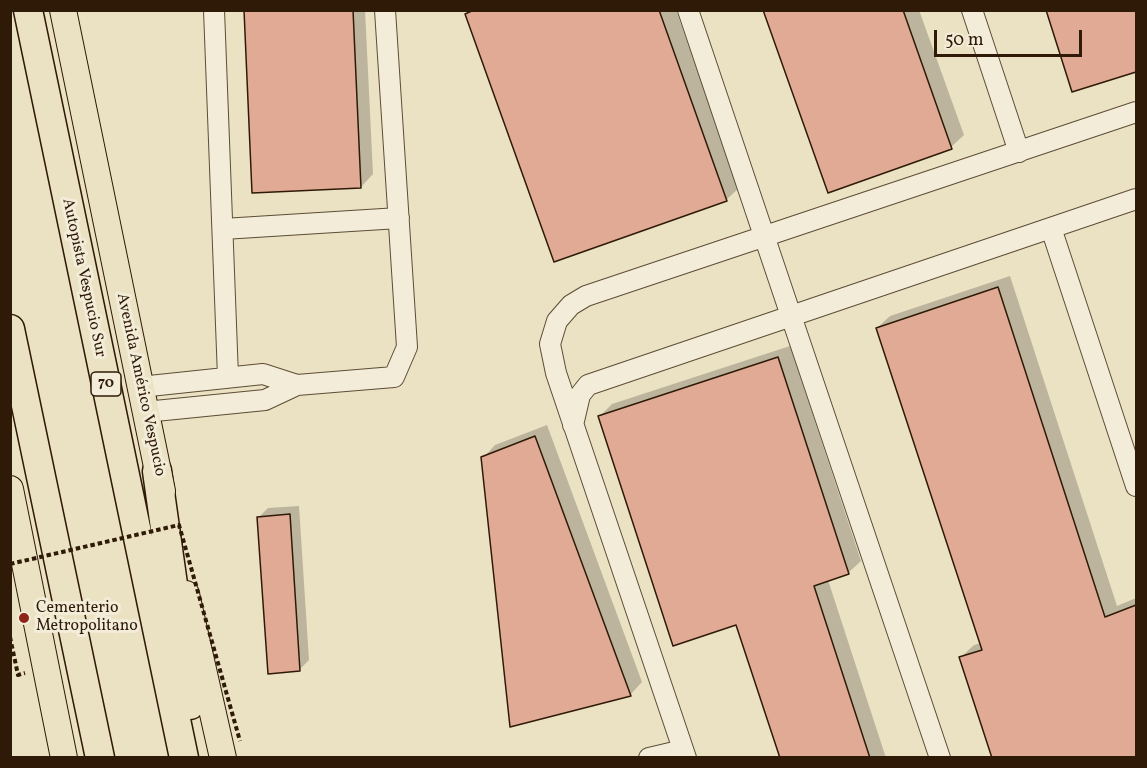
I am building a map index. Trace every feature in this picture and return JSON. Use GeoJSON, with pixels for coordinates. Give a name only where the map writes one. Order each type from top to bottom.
{"type":"FeatureCollection","features":[{"type":"Feature","properties":{"kind":"highway","name":"Autopista Vespucio Sur"},"geometry":{"type":"LineString","coordinates":[[28,10],[184,758]]}},
{"type":"Feature","properties":{"kind":"highway"},"geometry":{"type":"LineString","coordinates":[[10,329],[100,758]]}},
{"type":"Feature","properties":{"kind":"highway"},"geometry":{"type":"LineString","coordinates":[[157,471],[196,758]]}},
{"type":"Feature","properties":{"kind":"main road","name":"Avenida Américo Vespucio"},"geometry":{"type":"LineString","coordinates":[[63,10],[157,471],[232,749]]}},
{"type":"Feature","properties":{"kind":"main road"},"geometry":{"type":"LineString","coordinates":[[10,489],[64,758]]}},
{"type":"Feature","properties":{"kind":"lane"},"geometry":{"type":"LineString","coordinates":[[214,10],[228,376]]}},
{"type":"Feature","properties":{"kind":"lane"},"geometry":{"type":"LineString","coordinates":[[143,400],[228,376],[263,374],[297,384],[394,377],[407,346],[385,10]]}},
{"type":"Feature","properties":{"kind":"lane"},"geometry":{"type":"LineString","coordinates":[[688,10],[940,758]]}},
{"type":"Feature","properties":{"kind":"lane"},"geometry":{"type":"LineString","coordinates":[[972,10],[1019,152]]}},
{"type":"Feature","properties":{"kind":"lane"},"geometry":{"type":"LineString","coordinates":[[650,758],[685,754],[556,373],[550,344],[557,321],[571,305],[586,296],[1137,112]]}},
{"type":"Feature","properties":{"kind":"lane"},"geometry":{"type":"LineString","coordinates":[[573,425],[580,395],[588,385],[1137,199]]}},
{"type":"Feature","properties":{"kind":"lane"},"geometry":{"type":"LineString","coordinates":[[223,229],[399,218]]}},
{"type":"Feature","properties":{"kind":"lane"},"geometry":{"type":"LineString","coordinates":[[1051,228],[1137,486]]}},
{"type":"Feature","properties":{"kind":"lane"},"geometry":{"type":"LineString","coordinates":[[143,400],[265,400],[297,384]]}},
{"type":"Feature","properties":{"kind":"path"},"geometry":{"type":"LineString","coordinates":[[10,564],[179,525],[232,749]]}},
{"type":"Feature","properties":{"kind":"building"},"geometry":{"type":"Polygon","coordinates":[[[244,10],[353,10],[361,188],[252,193],[244,10]]]}},
{"type":"Feature","properties":{"kind":"building"},"geometry":{"type":"Polygon","coordinates":[[[474,10],[659,10],[727,201],[554,262],[465,14],[474,10]]]}},
{"type":"Feature","properties":{"kind":"building"},"geometry":{"type":"Polygon","coordinates":[[[763,10],[903,10],[952,149],[828,193],[763,10]]]}},
{"type":"Feature","properties":{"kind":"building"},"geometry":{"type":"Polygon","coordinates":[[[1046,10],[1136,10],[1136,72],[1072,92],[1046,10]]]}},
{"type":"Feature","properties":{"kind":"building"},"geometry":{"type":"Polygon","coordinates":[[[998,287],[1105,617],[1136,605],[1136,758],[992,758],[959,657],[982,650],[876,328],[998,287]]]}},
{"type":"Feature","properties":{"kind":"building"},"geometry":{"type":"Polygon","coordinates":[[[778,357],[849,574],[814,586],[870,758],[780,758],[736,625],[673,646],[598,416],[778,357]]]}},
{"type":"Feature","properties":{"kind":"building"},"geometry":{"type":"Polygon","coordinates":[[[535,436],[631,696],[510,727],[481,457],[535,436]]]}},
{"type":"Feature","properties":{"kind":"building"},"geometry":{"type":"Polygon","coordinates":[[[290,514],[300,671],[268,674],[257,517],[290,514]]]}},
{"type":"Feature","properties":{"kind":"place","name":"Cementerio Metropolitano"},"geometry":{"type":"Point","coordinates":[24,618]}}]}
